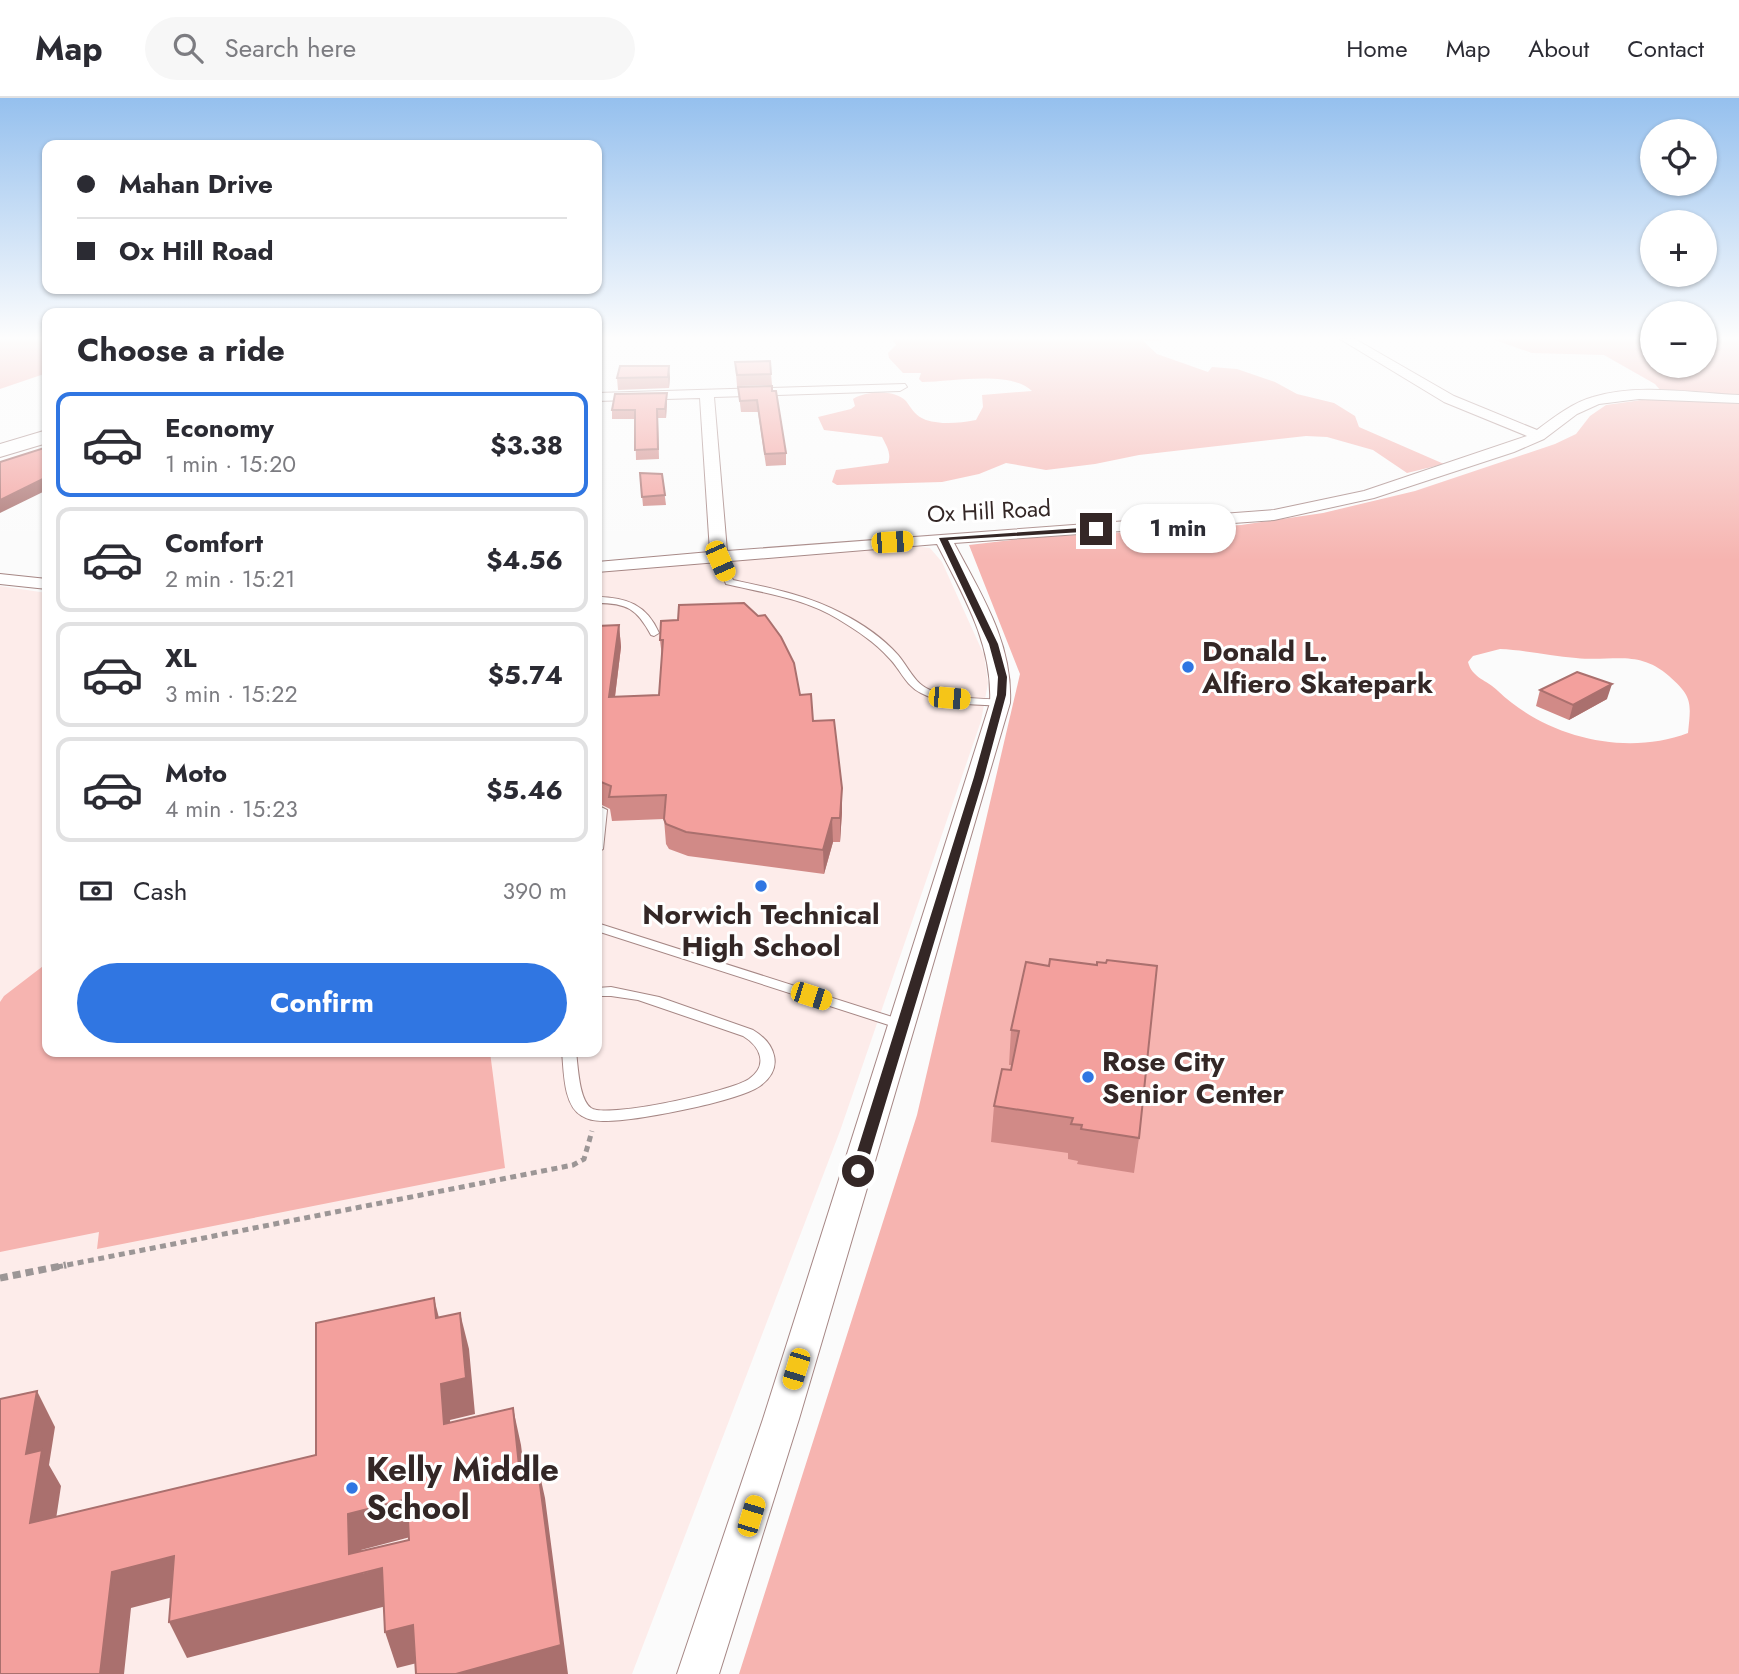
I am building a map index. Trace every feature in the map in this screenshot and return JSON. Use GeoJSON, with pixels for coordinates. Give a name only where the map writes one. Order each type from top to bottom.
{"type":"FeatureCollection","features":[{"type":"Feature","properties":{"kind":"main road"},"geometry":{"type":"LineString","coordinates":[[0,451],[42,438]]}},
{"type":"Feature","properties":{"kind":"street"},"geometry":{"type":"LineString","coordinates":[[708,413],[719,557]]}},
{"type":"Feature","properties":{"kind":"street"},"geometry":{"type":"LineString","coordinates":[[1482,413],[1539,436]]}},
{"type":"Feature","properties":{"kind":"street","name":"Ox Hill Road"},"geometry":{"type":"LineString","coordinates":[[602,567],[943,538],[1227,520],[1297,512],[1360,498],[1437,474],[1539,436],[1570,413]]}},
{"type":"Feature","properties":{"kind":"street"},"geometry":{"type":"LineString","coordinates":[[698,1674],[744,1538],[1000,703],[1002,677],[997,653],[943,538]]}},
{"type":"Feature","properties":{"kind":"street"},"geometry":{"type":"LineString","coordinates":[[0,579],[42,583]]}},
{"type":"Feature","properties":{"kind":"lane"},"geometry":{"type":"LineString","coordinates":[[719,557],[729,582],[800,598],[861,629],[889,652],[911,682],[921,690],[949,698],[1000,703]]}},
{"type":"Feature","properties":{"kind":"lane"},"geometry":{"type":"LineString","coordinates":[[602,600],[618,600],[632,605],[650,622],[654,633]]}},
{"type":"Feature","properties":{"kind":"lane"},"geometry":{"type":"LineString","coordinates":[[602,930],[903,1025]]}},
{"type":"Feature","properties":{"kind":"lane"},"geometry":{"type":"LineString","coordinates":[[570,1057],[578,1101],[588,1113],[597,1116],[617,1115],[738,1091],[757,1080],[765,1070],[768,1060],[760,1041],[743,1031],[625,993],[602,992]]}},
{"type":"Feature","properties":{"kind":"path"},"geometry":{"type":"LineString","coordinates":[[0,1278],[573,1165],[584,1159],[597,1116]]}},
{"type":"Feature","properties":{"kind":"shaded area"},"geometry":{"type":"Polygon","coordinates":[[[836,413],[915,413],[932,422],[976,420],[980,413],[1349,413],[1355,416],[1359,427],[1444,464],[1407,473],[1373,450],[1327,437],[1306,436],[1139,455],[1046,470],[1006,463],[979,474],[942,482],[837,485],[832,482],[836,470],[888,463],[888,450],[882,437],[824,430],[818,417],[836,413]]]}},
{"type":"Feature","properties":{"kind":"shaded area"},"geometry":{"type":"Polygon","coordinates":[[[1595,413],[1739,413],[1739,1674],[739,1674],[917,1115],[1020,674],[969,545],[1029,538],[1241,525],[1323,513],[1415,491],[1555,444],[1576,434],[1595,413]],[[1500,649],[1473,656],[1468,662],[1476,675],[1517,707],[1563,731],[1587,738],[1638,743],[1664,740],[1688,733],[1689,701],[1683,690],[1669,676],[1647,662],[1636,659],[1589,659],[1500,649]]]}},
{"type":"Feature","properties":{"kind":"shaded area"},"geometry":{"type":"Polygon","coordinates":[[[901,544],[930,548],[942,562],[984,655],[988,683],[981,721],[840,1131],[632,1674],[0,1674],[0,586],[42,592],[42,1057],[602,1057],[602,571],[901,544]]]}},
{"type":"Feature","properties":{"kind":"shaded area"},"geometry":{"type":"Polygon","coordinates":[[[42,967],[42,1057],[491,1057],[505,1168],[97,1249],[99,1232],[0,1252],[0,1002],[42,967]]]}},
{"type":"Feature","properties":{"kind":"building"},"geometry":{"type":"Polygon","coordinates":[[[635,413],[657,413],[658,449],[635,450],[635,413]]]}},
{"type":"Feature","properties":{"kind":"building"},"geometry":{"type":"Polygon","coordinates":[[[759,413],[779,413],[786,453],[765,454],[759,413]]]}},
{"type":"Feature","properties":{"kind":"building"},"geometry":{"type":"Polygon","coordinates":[[[42,449],[42,479],[0,500],[0,462],[42,449]]]}},
{"type":"Feature","properties":{"kind":"building"},"geometry":{"type":"Polygon","coordinates":[[[640,473],[662,474],[665,495],[642,497],[640,473]]]}},
{"type":"Feature","properties":{"kind":"building"},"geometry":{"type":"Polygon","coordinates":[[[744,603],[758,616],[765,615],[781,637],[794,663],[800,695],[811,694],[813,721],[834,720],[842,788],[840,818],[832,818],[823,850],[686,832],[666,824],[666,795],[609,797],[611,786],[602,782],[602,626],[619,625],[609,697],[659,695],[663,640],[660,640],[661,621],[678,620],[679,605],[744,603]]]}},
{"type":"Feature","properties":{"kind":"building"},"geometry":{"type":"Polygon","coordinates":[[[1577,672],[1612,684],[1573,705],[1540,690],[1577,672]]]}},
{"type":"Feature","properties":{"kind":"building","name":"Rose City Senior Center"},"geometry":{"type":"Polygon","coordinates":[[[1050,959],[1097,965],[1097,962],[1106,963],[1107,960],[1157,966],[1139,1138],[1081,1129],[1082,1125],[1071,1124],[1073,1118],[994,1106],[1002,1069],[1011,1070],[1019,1031],[1011,1030],[1026,962],[1049,966],[1050,959]]]}},
{"type":"Feature","properties":{"kind":"building"},"geometry":{"type":"Polygon","coordinates":[[[434,1298],[436,1318],[460,1313],[466,1378],[441,1384],[444,1424],[513,1408],[519,1466],[537,1462],[561,1645],[456,1674],[416,1674],[413,1625],[385,1632],[382,1568],[169,1622],[174,1556],[112,1572],[100,1674],[0,1674],[0,1399],[37,1391],[26,1454],[42,1450],[30,1523],[316,1455],[316,1323],[434,1298]],[[407,1499],[348,1514],[349,1554],[409,1540],[407,1499]]]}},
{"type":"Feature","properties":{"kind":"place","name":"Donald L. Alfiero Skatepark"},"geometry":{"type":"Point","coordinates":[1188,667]}},
{"type":"Feature","properties":{"kind":"place","name":"Norwich Technical High School"},"geometry":{"type":"Point","coordinates":[761,886]}},
{"type":"Feature","properties":{"kind":"place","name":"Rose City Senior Center"},"geometry":{"type":"Point","coordinates":[1088,1077]}},
{"type":"Feature","properties":{"kind":"place","name":"Kelly Middle School"},"geometry":{"type":"Point","coordinates":[352,1488]}},
{"type":"Feature","properties":{"kind":"route"},"geometry":{"type":"LineString","coordinates":[[858,1171],[1002,695],[1002,677],[994,644],[943,538],[1096,529]]}}]}
